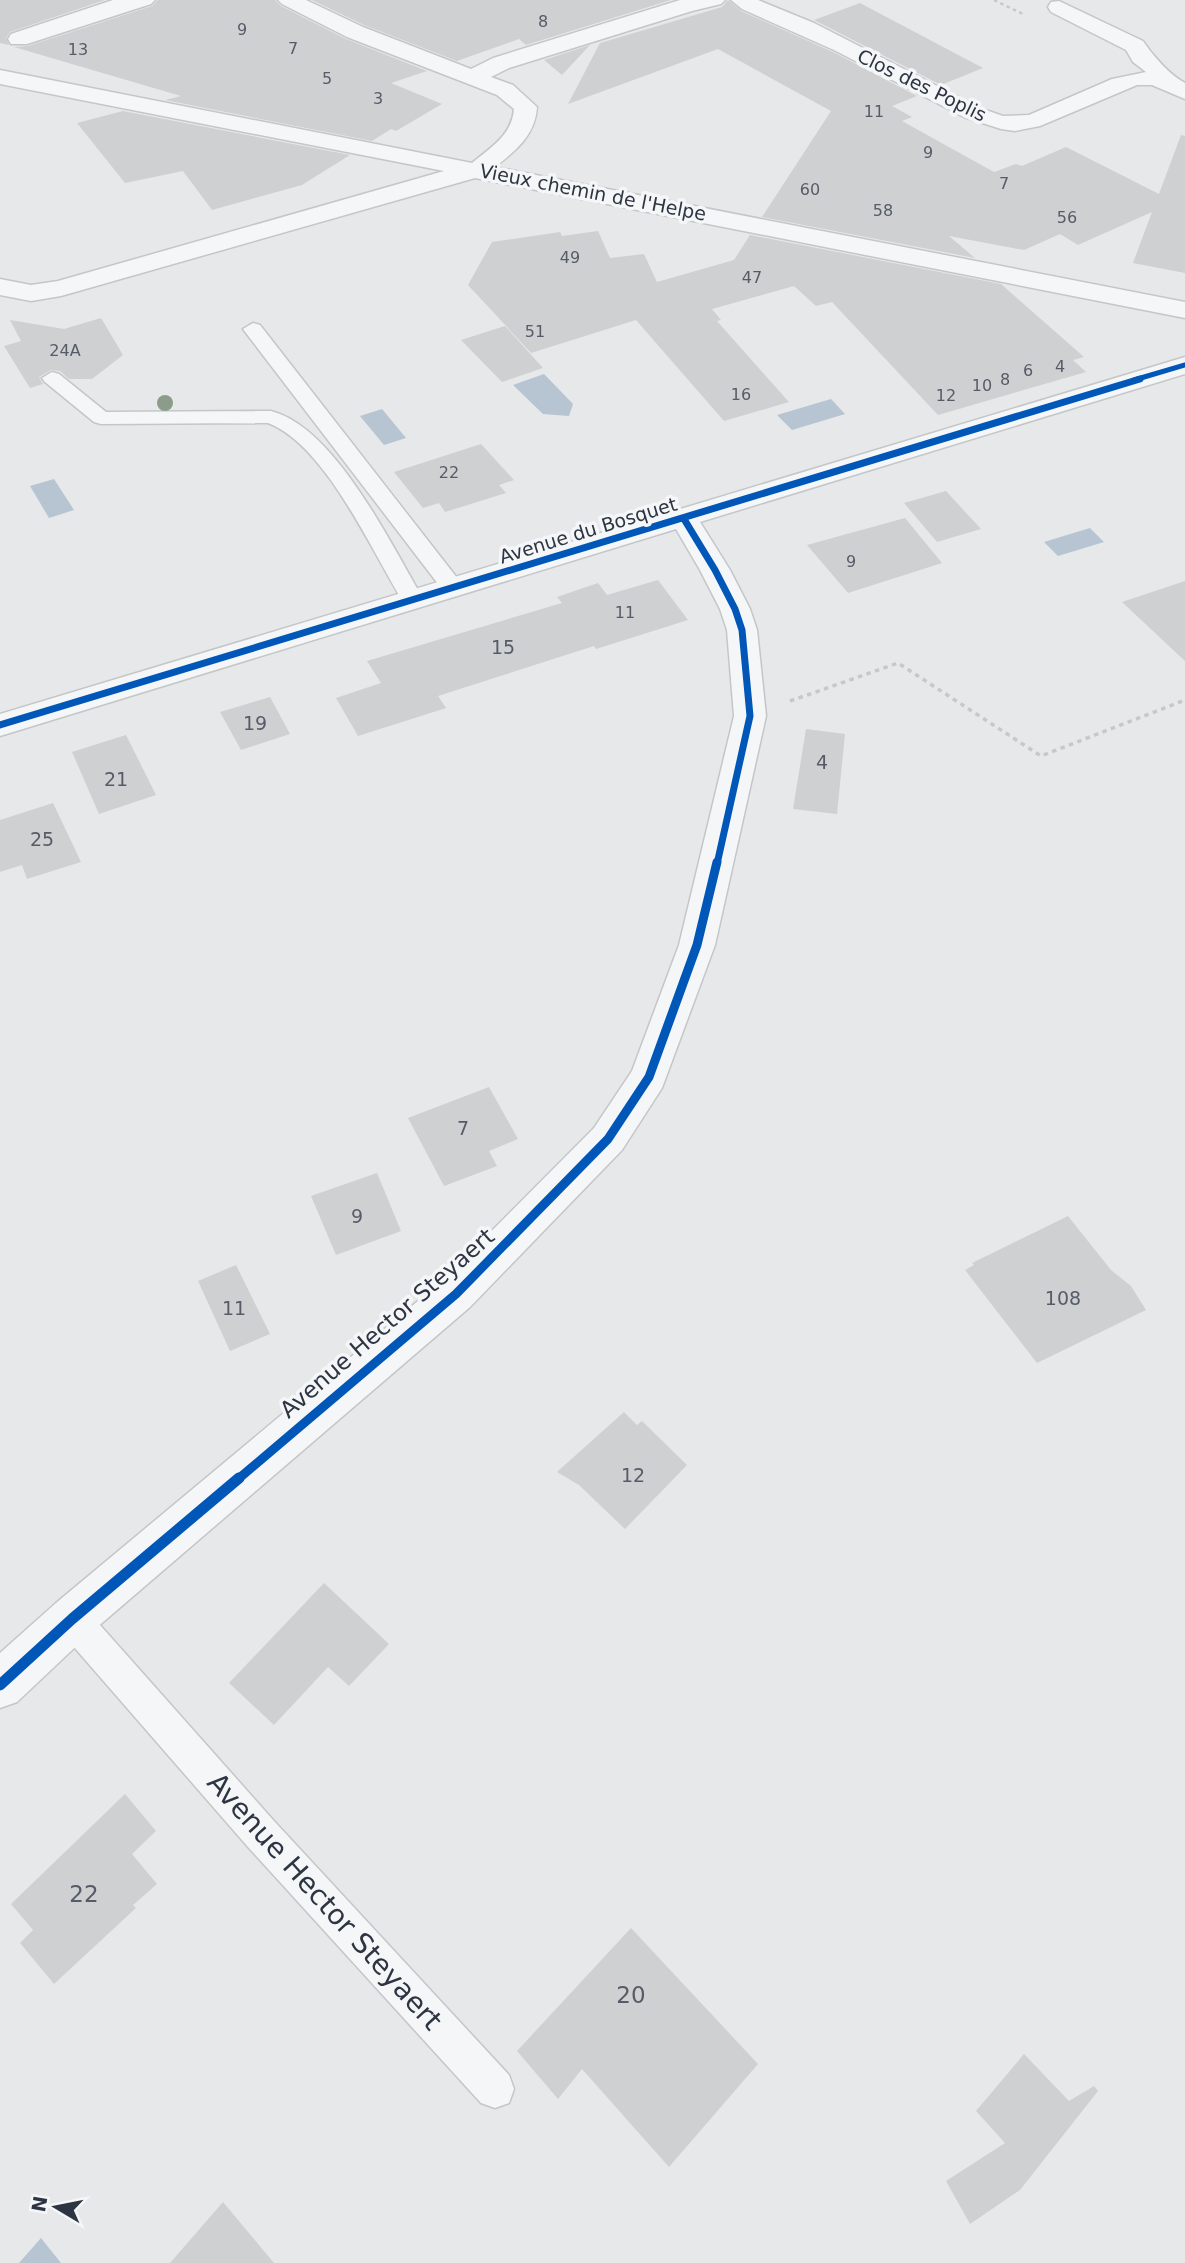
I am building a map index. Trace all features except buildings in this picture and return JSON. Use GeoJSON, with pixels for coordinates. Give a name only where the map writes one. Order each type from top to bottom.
{"type":"FeatureCollection","features":[{"type":"Feature","properties":{"kind":"street"},"geometry":{"type":"LineString","coordinates":[[19,39],[144,0]]}},
{"type":"Feature","properties":{"kind":"street"},"geometry":{"type":"LineString","coordinates":[[0,287],[31,293],[61,288],[479,169],[515,139],[525,120],[526,107],[505,90],[355,32],[289,0]]}},
{"type":"Feature","properties":{"kind":"street"},"geometry":{"type":"LineString","coordinates":[[474,76],[501,63],[714,0]]}},
{"type":"Feature","properties":{"kind":"street","name":"Clos des Poplis"},"geometry":{"type":"LineString","coordinates":[[742,0],[771,16],[806,29],[906,76],[989,119],[1013,124],[1040,121],[1129,81],[1147,78],[1161,80]]}},
{"type":"Feature","properties":{"kind":"street"},"geometry":{"type":"LineString","coordinates":[[1059,7],[1135,46],[1140,57],[1152,64],[1161,80],[1185,92]]}},
{"type":"Feature","properties":{"kind":"street","name":"Vieux chemin de l'Helpe"},"geometry":{"type":"LineString","coordinates":[[0,77],[479,169],[1185,310]]}},
{"type":"Feature","properties":{"kind":"street","name":"Avenue du Bosquet"},"geometry":{"type":"LineString","coordinates":[[0,725],[1185,365]]}},
{"type":"Feature","properties":{"kind":"street","name":"Avenue Hector Steyaert"},"geometry":{"type":"LineString","coordinates":[[0,1685],[72,1619],[456,1294],[608,1139],[649,1077],[687,976],[729,816],[750,716],[742,630],[735,609],[684,519]]}},
{"type":"Feature","properties":{"kind":"lane"},"geometry":{"type":"LineString","coordinates":[[253,329],[453,588]]}},
{"type":"Feature","properties":{"kind":"lane"},"geometry":{"type":"LineString","coordinates":[[52,378],[102,418],[271,417],[292,426],[312,445],[335,475],[413,600]]}},
{"type":"Feature","properties":{"kind":"lane","name":"Avenue Hector Steyaert"},"geometry":{"type":"LineString","coordinates":[[72,1619],[261,1833],[495,2089]]}},
{"type":"Feature","properties":{"kind":"path"},"geometry":{"type":"LineString","coordinates":[[750,716],[898,663],[1041,756],[1185,700]]}},
{"type":"Feature","properties":{"kind":"water"},"geometry":{"type":"Polygon","coordinates":[[[544,374],[573,404],[569,416],[543,414],[513,385],[544,374]]]}},
{"type":"Feature","properties":{"kind":"water"},"geometry":{"type":"Polygon","coordinates":[[[831,399],[845,414],[792,430],[777,415],[831,399]]]}},
{"type":"Feature","properties":{"kind":"water"},"geometry":{"type":"Polygon","coordinates":[[[382,409],[406,438],[384,445],[360,416],[382,409]]]}},
{"type":"Feature","properties":{"kind":"water"},"geometry":{"type":"Polygon","coordinates":[[[54,479],[74,510],[49,518],[30,486],[54,479]]]}},
{"type":"Feature","properties":{"kind":"water"},"geometry":{"type":"Polygon","coordinates":[[[1090,528],[1104,542],[1058,556],[1044,542],[1090,528]]]}},
{"type":"Feature","properties":{"kind":"water"},"geometry":{"type":"Polygon","coordinates":[[[41,2238],[61,2263],[19,2263],[41,2238]]]}},
{"type":"Feature","properties":{"kind":"cycle path"},"geometry":{"type":"LineString","coordinates":[[0,725],[1185,365]]}},
{"type":"Feature","properties":{"kind":"cycle path"},"geometry":{"type":"LineString","coordinates":[[0,1685],[72,1619],[456,1294],[608,1139],[649,1077],[697,945],[750,716],[742,630],[735,609],[684,519]]}}]}
